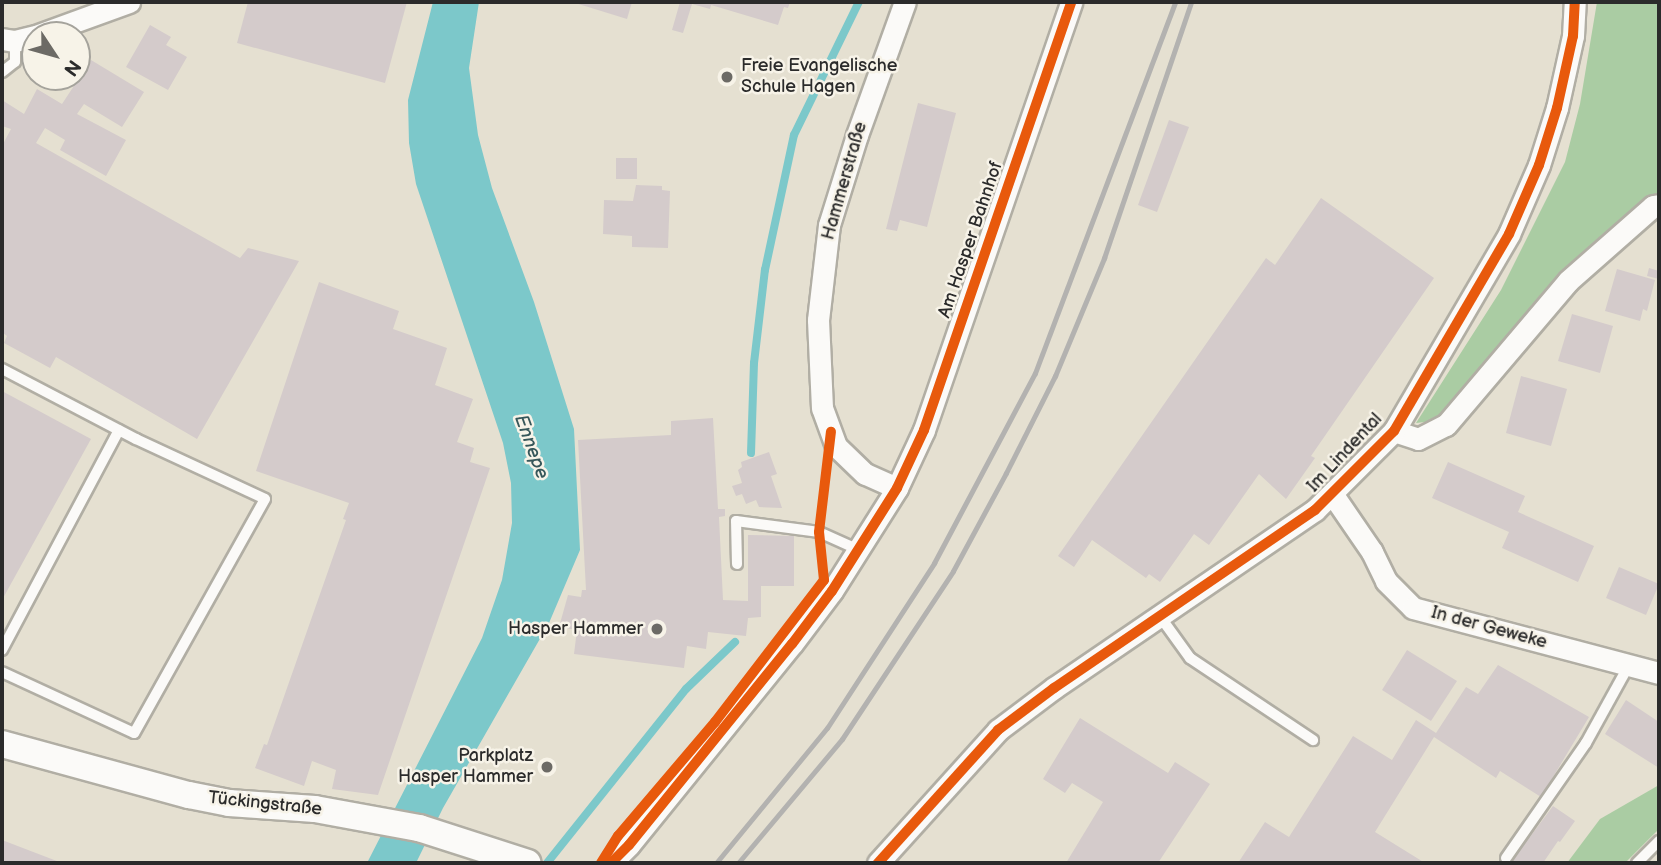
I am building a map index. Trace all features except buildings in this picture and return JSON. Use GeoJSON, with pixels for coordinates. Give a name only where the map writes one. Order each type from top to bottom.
{"type":"FeatureCollection","features":[{"type":"Feature","properties":{"kind":"street"},"geometry":{"type":"LineString","coordinates":[[73,21],[129,2]]}},
{"type":"Feature","properties":{"kind":"street","name":"Hammerstraße"},"geometry":{"type":"LineString","coordinates":[[897,488],[865,474],[835,446],[822,408],[818,320],[829,225],[856,135],[905,2]]}},
{"type":"Feature","properties":{"kind":"street","name":"Am Hasper Bahnhof"},"geometry":{"type":"LineString","coordinates":[[897,488],[924,430],[1071,2]]}},
{"type":"Feature","properties":{"kind":"street","name":"Im Lindental"},"geometry":{"type":"LineString","coordinates":[[878,863],[889,855],[998,730],[1158,615],[1333,495],[1394,430],[1509,234],[1539,165],[1557,108],[1573,36],[1575,2]]}},
{"type":"Feature","properties":{"kind":"street","name":"Im Lindental"},"geometry":{"type":"LineString","coordinates":[[1394,430],[1418,439],[1447,425],[1568,281],[1653,206],[1659,205]]}},
{"type":"Feature","properties":{"kind":"street"},"geometry":{"type":"LineString","coordinates":[[611,863],[629,845],[767,677],[832,592],[897,488]]}},
{"type":"Feature","properties":{"kind":"street","name":"In der Geweke"},"geometry":{"type":"LineString","coordinates":[[1333,495],[1372,552],[1386,581],[1413,608],[1659,673]]}},
{"type":"Feature","properties":{"kind":"street","name":"Tückingstraße"},"geometry":{"type":"LineString","coordinates":[[2,744],[189,795],[229,803],[314,809],[419,828],[528,863]]}},
{"type":"Feature","properties":{"kind":"lane"},"geometry":{"type":"LineString","coordinates":[[2,72],[15,62],[21,41]]}},
{"type":"Feature","properties":{"kind":"lane"},"geometry":{"type":"LineString","coordinates":[[2,369],[119,430],[265,499],[134,733],[2,672]]}},
{"type":"Feature","properties":{"kind":"lane"},"geometry":{"type":"LineString","coordinates":[[2,650],[119,430]]}},
{"type":"Feature","properties":{"kind":"lane"},"geometry":{"type":"LineString","coordinates":[[737,564],[736,521],[819,532],[859,550]]}},
{"type":"Feature","properties":{"kind":"lane"},"geometry":{"type":"LineString","coordinates":[[1158,615],[1190,658],[1313,740]]}},
{"type":"Feature","properties":{"kind":"lane"},"geometry":{"type":"LineString","coordinates":[[1506,858],[1586,743],[1629,665]]}},
{"type":"Feature","properties":{"kind":"lane"},"geometry":{"type":"LineString","coordinates":[[1637,863],[1659,841]]}},
{"type":"Feature","properties":{"kind":"green space"},"geometry":{"type":"Polygon","coordinates":[[[1597,2],[1659,2],[1659,193],[1625,219],[1442,420],[1416,423],[1501,290],[1565,162],[1580,104],[1597,2]]]}},
{"type":"Feature","properties":{"kind":"green space"},"geometry":{"type":"Polygon","coordinates":[[[1659,785],[1659,829],[1625,863],[1567,863],[1600,819],[1659,785]]]}},
{"type":"Feature","properties":{"kind":"water","name":"Ennepe"},"geometry":{"type":"Polygon","coordinates":[[[433,2],[479,2],[469,68],[478,135],[492,188],[534,302],[574,429],[580,550],[549,623],[443,808],[416,863],[367,863],[482,638],[502,580],[512,523],[511,483],[503,443],[416,184],[409,143],[408,100],[433,2]]]}},
{"type":"Feature","properties":{"kind":"waterway"},"geometry":{"type":"LineString","coordinates":[[751,453],[754,363],[765,270],[794,135],[859,2]]}},
{"type":"Feature","properties":{"kind":"waterway"},"geometry":{"type":"LineString","coordinates":[[547,863],[686,689],[735,642]]}},
{"type":"Feature","properties":{"kind":"railway"},"geometry":{"type":"LineString","coordinates":[[716,863],[827,728],[934,563],[1035,373],[1175,2]]}},
{"type":"Feature","properties":{"kind":"railway"},"geometry":{"type":"LineString","coordinates":[[738,863],[842,739],[953,571],[1006,473],[1055,376],[1104,258],[1191,2]]}},
{"type":"Feature","properties":{"kind":"cycle path"},"geometry":{"type":"LineString","coordinates":[[611,863],[629,845],[792,644],[832,591],[897,488],[924,430],[1071,2]]}},
{"type":"Feature","properties":{"kind":"cycle path"},"geometry":{"type":"LineString","coordinates":[[878,863],[998,730],[1054,688],[1315,510],[1394,431],[1509,234],[1539,165],[1557,108],[1573,36],[1575,2]]}},
{"type":"Feature","properties":{"kind":"cycle path"},"geometry":{"type":"LineString","coordinates":[[601,863],[618,836],[715,722],[824,580],[819,532],[831,432]]}},
{"type":"Feature","properties":{"kind":"place","name":"Freie Evangelische Schule Hagen"},"geometry":{"type":"Point","coordinates":[727,77]}},
{"type":"Feature","properties":{"kind":"place","name":"Hasper Hammer"},"geometry":{"type":"Point","coordinates":[657,629]}},
{"type":"Feature","properties":{"kind":"place","name":"Parkplatz Hasper Hammer"},"geometry":{"type":"Point","coordinates":[547,767]}}]}
